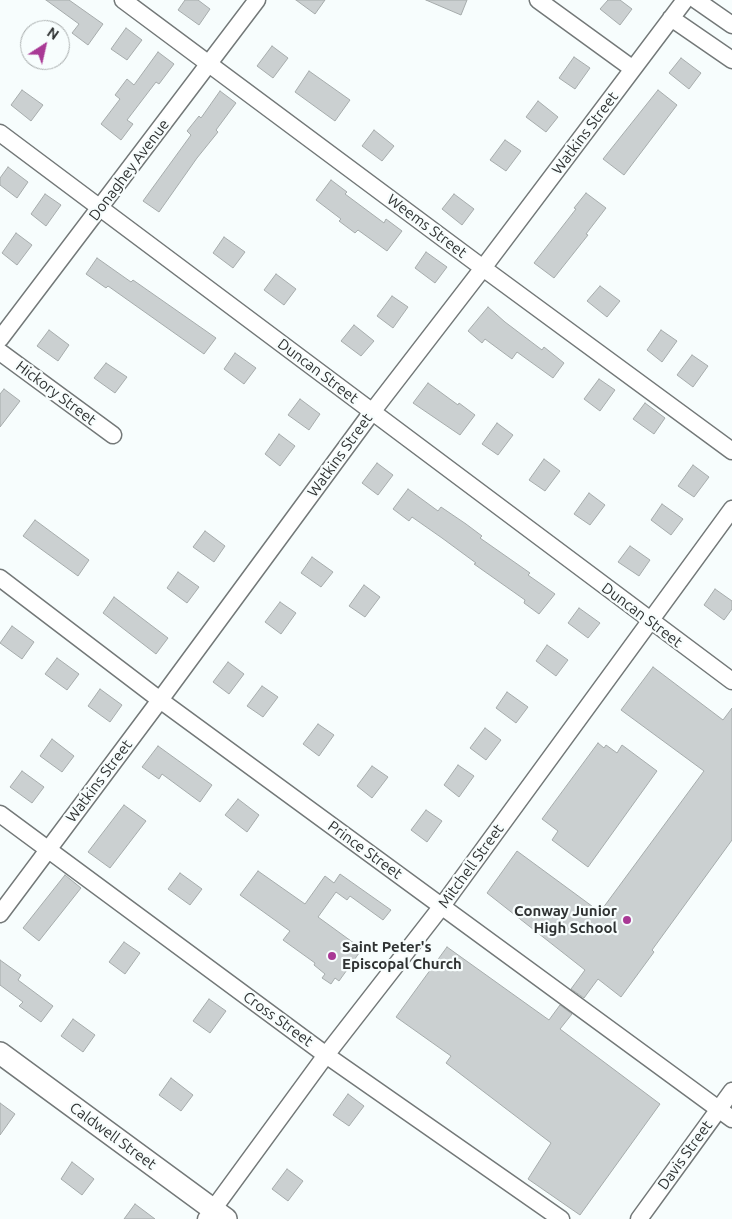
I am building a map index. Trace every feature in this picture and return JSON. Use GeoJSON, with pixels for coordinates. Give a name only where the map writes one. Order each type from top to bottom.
{"type":"FeatureCollection","features":[{"type":"Feature","properties":{"kind":"main road","name":"Caldwell Street"},"geometry":{"type":"LineString","coordinates":[[0,1053],[215,1216]]}},
{"type":"Feature","properties":{"kind":"street","name":"Weems Street"},"geometry":{"type":"LineString","coordinates":[[123,0],[732,451]]}},
{"type":"Feature","properties":{"kind":"street","name":"Donaghey Avenue"},"geometry":{"type":"LineString","coordinates":[[0,339],[257,0]]}},
{"type":"Feature","properties":{"kind":"street"},"geometry":{"type":"LineString","coordinates":[[538,0],[633,68]]}},
{"type":"Feature","properties":{"kind":"street","name":"Watkins Street"},"geometry":{"type":"LineString","coordinates":[[0,914],[372,412],[685,0]]}},
{"type":"Feature","properties":{"kind":"street"},"geometry":{"type":"LineString","coordinates":[[696,0],[732,25]]}},
{"type":"Feature","properties":{"kind":"street"},"geometry":{"type":"LineString","coordinates":[[672,18],[732,60]]}},
{"type":"Feature","properties":{"kind":"street","name":"Duncan Street"},"geometry":{"type":"LineString","coordinates":[[0,133],[732,681]]}},
{"type":"Feature","properties":{"kind":"street","name":"Hickory Street"},"geometry":{"type":"LineString","coordinates":[[0,352],[113,435]]}},
{"type":"Feature","properties":{"kind":"street","name":"Mitchell Street"},"geometry":{"type":"LineString","coordinates":[[215,1216],[326,1055],[442,906],[732,509]]}},
{"type":"Feature","properties":{"kind":"street","name":"Prince Street"},"geometry":{"type":"LineString","coordinates":[[0,578],[160,700],[732,1119]]}},
{"type":"Feature","properties":{"kind":"street","name":"Cross Street"},"geometry":{"type":"LineString","coordinates":[[0,814],[326,1055],[561,1219]]}},
{"type":"Feature","properties":{"kind":"street","name":"Davis Street"},"geometry":{"type":"LineString","coordinates":[[639,1219],[732,1091]]}},
{"type":"Feature","properties":{"kind":"building"},"geometry":{"type":"Polygon","coordinates":[[[46,0],[69,0],[103,24],[88,45],[72,33],[79,24],[46,0]]]}},
{"type":"Feature","properties":{"kind":"building"},"geometry":{"type":"Polygon","coordinates":[[[185,0],[198,0],[210,9],[199,25],[178,10],[185,0]]]}},
{"type":"Feature","properties":{"kind":"building"},"geometry":{"type":"Polygon","coordinates":[[[296,0],[325,0],[315,14],[296,0]]]}},
{"type":"Feature","properties":{"kind":"building"},"geometry":{"type":"Polygon","coordinates":[[[426,0],[467,0],[461,15],[426,0]]]}},
{"type":"Feature","properties":{"kind":"building"},"geometry":{"type":"Polygon","coordinates":[[[608,0],[620,0],[632,9],[620,25],[600,9],[608,0]]]}},
{"type":"Feature","properties":{"kind":"building"},"geometry":{"type":"Polygon","coordinates":[[[126,28],[142,40],[127,60],[111,49],[126,28]]]}},
{"type":"Feature","properties":{"kind":"building"},"geometry":{"type":"Polygon","coordinates":[[[272,46],[288,58],[273,78],[257,66],[272,46]]]}},
{"type":"Feature","properties":{"kind":"building"},"geometry":{"type":"Polygon","coordinates":[[[158,52],[174,64],[159,84],[156,82],[127,120],[133,124],[121,140],[101,124],[120,99],[115,95],[127,79],[134,85],[158,52]]]}},
{"type":"Feature","properties":{"kind":"building"},"geometry":{"type":"Polygon","coordinates":[[[574,57],[590,68],[575,89],[559,78],[574,57]]]}},
{"type":"Feature","properties":{"kind":"building"},"geometry":{"type":"Polygon","coordinates":[[[681,58],[701,73],[689,89],[669,73],[681,58]]]}},
{"type":"Feature","properties":{"kind":"building"},"geometry":{"type":"Polygon","coordinates":[[[309,71],[350,100],[335,121],[295,92],[309,71]]]}},
{"type":"Feature","properties":{"kind":"building"},"geometry":{"type":"Polygon","coordinates":[[[22,90],[43,105],[31,121],[11,105],[22,90]]]}},
{"type":"Feature","properties":{"kind":"building"},"geometry":{"type":"Polygon","coordinates":[[[658,90],[677,105],[624,175],[603,159],[658,90]]]}},
{"type":"Feature","properties":{"kind":"building"},"geometry":{"type":"Polygon","coordinates":[[[220,91],[236,103],[216,130],[218,132],[159,212],[143,201],[191,135],[187,131],[199,116],[201,118],[220,91]]]}},
{"type":"Feature","properties":{"kind":"building"},"geometry":{"type":"Polygon","coordinates":[[[538,101],[558,117],[546,132],[526,117],[538,101]]]}},
{"type":"Feature","properties":{"kind":"building"},"geometry":{"type":"Polygon","coordinates":[[[374,130],[394,146],[382,161],[362,146],[374,130]]]}},
{"type":"Feature","properties":{"kind":"building"},"geometry":{"type":"Polygon","coordinates":[[[505,140],[521,151],[506,171],[490,160],[505,140]]]}},
{"type":"Feature","properties":{"kind":"building"},"geometry":{"type":"Polygon","coordinates":[[[8,167],[28,182],[17,198],[0,185],[0,178],[8,167]]]}},
{"type":"Feature","properties":{"kind":"building"},"geometry":{"type":"Polygon","coordinates":[[[331,180],[347,192],[345,194],[384,223],[386,219],[402,231],[387,251],[358,230],[355,233],[339,221],[341,219],[316,200],[331,180]]]}},
{"type":"Feature","properties":{"kind":"building"},"geometry":{"type":"Polygon","coordinates":[[[586,193],[606,208],[586,234],[588,235],[554,278],[534,263],[576,209],[574,208],[586,193]]]}},
{"type":"Feature","properties":{"kind":"building"},"geometry":{"type":"Polygon","coordinates":[[[45,194],[61,205],[46,226],[31,214],[45,194]]]}},
{"type":"Feature","properties":{"kind":"building"},"geometry":{"type":"Polygon","coordinates":[[[454,194],[474,209],[462,225],[442,209],[454,194]]]}},
{"type":"Feature","properties":{"kind":"building"},"geometry":{"type":"Polygon","coordinates":[[[16,233],[32,245],[17,265],[2,253],[16,233]]]}},
{"type":"Feature","properties":{"kind":"building"},"geometry":{"type":"Polygon","coordinates":[[[224,237],[245,252],[233,268],[213,253],[224,237]]]}},
{"type":"Feature","properties":{"kind":"building"},"geometry":{"type":"Polygon","coordinates":[[[426,252],[447,267],[435,283],[415,268],[426,252]]]}},
{"type":"Feature","properties":{"kind":"building"},"geometry":{"type":"Polygon","coordinates":[[[97,258],[131,282],[133,280],[216,338],[204,354],[108,286],[106,288],[86,274],[97,258]]]}},
{"type":"Feature","properties":{"kind":"building"},"geometry":{"type":"Polygon","coordinates":[[[276,274],[296,289],[284,305],[264,290],[276,274]]]}},
{"type":"Feature","properties":{"kind":"building"},"geometry":{"type":"Polygon","coordinates":[[[600,286],[620,301],[607,317],[587,301],[600,286]]]}},
{"type":"Feature","properties":{"kind":"building"},"geometry":{"type":"Polygon","coordinates":[[[392,296],[408,307],[393,328],[377,316],[392,296]]]}},
{"type":"Feature","properties":{"kind":"building"},"geometry":{"type":"Polygon","coordinates":[[[488,307],[542,350],[544,347],[564,363],[553,378],[517,352],[512,359],[485,339],[482,343],[468,331],[488,307]]]}},
{"type":"Feature","properties":{"kind":"building"},"geometry":{"type":"Polygon","coordinates":[[[354,325],[374,341],[361,356],[341,341],[354,325]]]}},
{"type":"Feature","properties":{"kind":"building"},"geometry":{"type":"Polygon","coordinates":[[[49,330],[69,345],[58,361],[37,346],[49,330]]]}},
{"type":"Feature","properties":{"kind":"building"},"geometry":{"type":"Polygon","coordinates":[[[661,330],[677,341],[662,362],[647,350],[661,330]]]}},
{"type":"Feature","properties":{"kind":"building"},"geometry":{"type":"Polygon","coordinates":[[[235,353],[256,368],[244,384],[224,369],[235,353]]]}},
{"type":"Feature","properties":{"kind":"building"},"geometry":{"type":"Polygon","coordinates":[[[692,355],[708,366],[693,387],[677,375],[692,355]]]}},
{"type":"Feature","properties":{"kind":"building"},"geometry":{"type":"Polygon","coordinates":[[[106,363],[127,377],[115,393],[94,378],[106,363]]]}},
{"type":"Feature","properties":{"kind":"building"},"geometry":{"type":"Polygon","coordinates":[[[599,379],[615,390],[600,411],[584,399],[599,379]]]}},
{"type":"Feature","properties":{"kind":"building"},"geometry":{"type":"Polygon","coordinates":[[[428,383],[475,415],[460,435],[413,403],[428,383]]]}},
{"type":"Feature","properties":{"kind":"building"},"geometry":{"type":"Polygon","coordinates":[[[4,389],[20,401],[0,427],[0,394],[4,389]]]}},
{"type":"Feature","properties":{"kind":"building"},"geometry":{"type":"Polygon","coordinates":[[[300,399],[320,414],[309,430],[288,415],[300,399]]]}},
{"type":"Feature","properties":{"kind":"building"},"geometry":{"type":"Polygon","coordinates":[[[645,403],[665,418],[654,434],[633,419],[645,403]]]}},
{"type":"Feature","properties":{"kind":"building"},"geometry":{"type":"Polygon","coordinates":[[[497,423],[513,435],[498,455],[482,444],[497,423]]]}},
{"type":"Feature","properties":{"kind":"building"},"geometry":{"type":"Polygon","coordinates":[[[279,434],[295,446],[280,466],[265,454],[279,434]]]}},
{"type":"Feature","properties":{"kind":"building"},"geometry":{"type":"Polygon","coordinates":[[[544,459],[560,471],[545,491],[529,480],[544,459]]]}},
{"type":"Feature","properties":{"kind":"building"},"geometry":{"type":"Polygon","coordinates":[[[377,463],[393,475],[378,495],[362,483],[377,463]]]}},
{"type":"Feature","properties":{"kind":"building"},"geometry":{"type":"Polygon","coordinates":[[[693,465],[709,477],[694,497],[678,486],[693,465]]]}},
{"type":"Feature","properties":{"kind":"building"},"geometry":{"type":"Polygon","coordinates":[[[408,489],[438,511],[441,507],[466,524],[482,536],[480,538],[530,573],[528,575],[555,594],[539,614],[524,603],[525,600],[474,564],[476,563],[442,538],[412,517],[409,521],[393,509],[408,489]]]}},
{"type":"Feature","properties":{"kind":"building"},"geometry":{"type":"Polygon","coordinates":[[[589,493],[605,505],[590,525],[574,514],[589,493]]]}},
{"type":"Feature","properties":{"kind":"building"},"geometry":{"type":"Polygon","coordinates":[[[662,504],[683,519],[671,535],[651,520],[662,504]]]}},
{"type":"Feature","properties":{"kind":"building"},"geometry":{"type":"Polygon","coordinates":[[[35,520],[89,560],[78,576],[23,536],[35,520]]]}},
{"type":"Feature","properties":{"kind":"building"},"geometry":{"type":"Polygon","coordinates":[[[205,531],[225,546],[214,562],[193,547],[205,531]]]}},
{"type":"Feature","properties":{"kind":"building"},"geometry":{"type":"Polygon","coordinates":[[[630,546],[650,560],[639,576],[618,562],[630,546]]]}},
{"type":"Feature","properties":{"kind":"building"},"geometry":{"type":"Polygon","coordinates":[[[312,557],[333,572],[321,587],[301,573],[312,557]]]}},
{"type":"Feature","properties":{"kind":"building"},"geometry":{"type":"Polygon","coordinates":[[[178,572],[199,587],[187,603],[167,588],[178,572]]]}},
{"type":"Feature","properties":{"kind":"building"},"geometry":{"type":"Polygon","coordinates":[[[364,585],[380,597],[365,617],[349,606],[364,585]]]}},
{"type":"Feature","properties":{"kind":"building"},"geometry":{"type":"Polygon","coordinates":[[[715,589],[732,601],[732,609],[724,620],[704,605],[715,589]]]}},
{"type":"Feature","properties":{"kind":"building"},"geometry":{"type":"Polygon","coordinates":[[[114,597],[168,638],[156,654],[103,613],[114,597]]]}},
{"type":"Feature","properties":{"kind":"building"},"geometry":{"type":"Polygon","coordinates":[[[280,602],[296,613],[281,634],[265,622],[280,602]]]}},
{"type":"Feature","properties":{"kind":"building"},"geometry":{"type":"Polygon","coordinates":[[[579,608],[600,623],[588,638],[568,623],[579,608]]]}},
{"type":"Feature","properties":{"kind":"building"},"geometry":{"type":"Polygon","coordinates":[[[12,626],[34,642],[22,659],[0,643],[12,626]]]}},
{"type":"Feature","properties":{"kind":"building"},"geometry":{"type":"Polygon","coordinates":[[[547,645],[568,660],[556,676],[536,661],[547,645]]]}},
{"type":"Feature","properties":{"kind":"building"},"geometry":{"type":"Polygon","coordinates":[[[57,658],[79,674],[67,690],[45,674],[57,658]]]}},
{"type":"Feature","properties":{"kind":"building"},"geometry":{"type":"Polygon","coordinates":[[[228,662],[244,674],[229,694],[213,682],[228,662]]]}},
{"type":"Feature","properties":{"kind":"building"},"geometry":{"type":"Polygon","coordinates":[[[653,667],[723,720],[732,708],[732,840],[652,950],[654,952],[621,997],[598,979],[584,998],[571,989],[585,970],[487,893],[517,851],[600,912],[704,771],[621,710],[653,667]]]}},
{"type":"Feature","properties":{"kind":"building"},"geometry":{"type":"Polygon","coordinates":[[[262,686],[278,697],[263,717],[247,706],[262,686]]]}},
{"type":"Feature","properties":{"kind":"building"},"geometry":{"type":"Polygon","coordinates":[[[100,689],[122,705],[110,722],[88,706],[100,689]]]}},
{"type":"Feature","properties":{"kind":"building"},"geometry":{"type":"Polygon","coordinates":[[[507,692],[528,707],[516,723],[496,708],[507,692]]]}},
{"type":"Feature","properties":{"kind":"building"},"geometry":{"type":"Polygon","coordinates":[[[318,724],[334,735],[319,756],[303,744],[318,724]]]}},
{"type":"Feature","properties":{"kind":"building"},"geometry":{"type":"Polygon","coordinates":[[[485,728],[501,740],[486,760],[470,748],[485,728]]]}},
{"type":"Feature","properties":{"kind":"building"},"geometry":{"type":"Polygon","coordinates":[[[52,739],[74,756],[62,772],[40,756],[52,739]]]}},
{"type":"Feature","properties":{"kind":"building"},"geometry":{"type":"Polygon","coordinates":[[[598,743],[604,748],[606,745],[617,753],[622,745],[657,771],[588,867],[552,840],[558,831],[542,819],[598,743]]]}},
{"type":"Feature","properties":{"kind":"building"},"geometry":{"type":"Polygon","coordinates":[[[158,746],[212,785],[200,802],[162,774],[159,779],[142,767],[158,746]]]}},
{"type":"Feature","properties":{"kind":"building"},"geometry":{"type":"Polygon","coordinates":[[[458,765],[474,776],[459,797],[444,785],[458,765]]]}},
{"type":"Feature","properties":{"kind":"building"},"geometry":{"type":"Polygon","coordinates":[[[372,766],[388,777],[372,798],[357,786],[372,766]]]}},
{"type":"Feature","properties":{"kind":"building"},"geometry":{"type":"Polygon","coordinates":[[[22,771],[44,787],[32,803],[10,787],[22,771]]]}},
{"type":"Feature","properties":{"kind":"building"},"geometry":{"type":"Polygon","coordinates":[[[238,799],[259,815],[247,832],[225,815],[238,799]]]}},
{"type":"Feature","properties":{"kind":"building"},"geometry":{"type":"Polygon","coordinates":[[[124,805],[146,821],[110,868],[88,852],[124,805]]]}},
{"type":"Feature","properties":{"kind":"building"},"geometry":{"type":"Polygon","coordinates":[[[426,810],[442,821],[427,842],[411,830],[426,810]]]}},
{"type":"Feature","properties":{"kind":"building"},"geometry":{"type":"Polygon","coordinates":[[[258,871],[305,904],[325,876],[334,883],[340,874],[391,910],[383,920],[350,896],[347,900],[336,892],[318,917],[362,949],[339,981],[335,978],[331,984],[322,978],[325,974],[314,965],[315,963],[283,940],[290,931],[240,895],[258,871]]]}},
{"type":"Feature","properties":{"kind":"building"},"geometry":{"type":"Polygon","coordinates":[[[180,873],[202,889],[190,905],[168,889],[180,873]]]}},
{"type":"Feature","properties":{"kind":"building"},"geometry":{"type":"Polygon","coordinates":[[[65,875],[81,888],[39,941],[23,928],[65,875]]]}},
{"type":"Feature","properties":{"kind":"building"},"geometry":{"type":"Polygon","coordinates":[[[124,942],[140,953],[125,974],[109,962],[124,942]]]}},
{"type":"Feature","properties":{"kind":"building"},"geometry":{"type":"Polygon","coordinates":[[[447,947],[549,1020],[560,1005],[572,1014],[560,1029],[660,1104],[580,1215],[528,1179],[551,1143],[446,1063],[451,1056],[396,1017],[447,947]]]}},
{"type":"Feature","properties":{"kind":"building"},"geometry":{"type":"Polygon","coordinates":[[[0,960],[21,975],[18,980],[53,1006],[41,1022],[19,1006],[23,1002],[0,985],[0,960]]]}},
{"type":"Feature","properties":{"kind":"building"},"geometry":{"type":"Polygon","coordinates":[[[209,999],[226,1011],[210,1033],[193,1021],[209,999]]]}},
{"type":"Feature","properties":{"kind":"building"},"geometry":{"type":"Polygon","coordinates":[[[73,1019],[95,1035],[83,1052],[61,1036],[73,1019]]]}},
{"type":"Feature","properties":{"kind":"building"},"geometry":{"type":"Polygon","coordinates":[[[171,1078],[193,1095],[181,1111],[159,1095],[171,1078]]]}},
{"type":"Feature","properties":{"kind":"building"},"geometry":{"type":"Polygon","coordinates":[[[348,1094],[364,1106],[349,1126],[333,1115],[348,1094]]]}},
{"type":"Feature","properties":{"kind":"building"},"geometry":{"type":"Polygon","coordinates":[[[0,1103],[15,1114],[0,1135],[0,1103]]]}},
{"type":"Feature","properties":{"kind":"building"},"geometry":{"type":"Polygon","coordinates":[[[72,1162],[94,1179],[82,1195],[61,1179],[72,1162]]]}},
{"type":"Feature","properties":{"kind":"building"},"geometry":{"type":"Polygon","coordinates":[[[287,1169],[303,1181],[288,1201],[272,1189],[287,1169]]]}},
{"type":"Feature","properties":{"kind":"building"},"geometry":{"type":"Polygon","coordinates":[[[135,1204],[155,1219],[124,1219],[135,1204]]]}},
{"type":"Feature","properties":{"kind":"place","name":"Conway Junior High School"},"geometry":{"type":"Point","coordinates":[627,920]}},
{"type":"Feature","properties":{"kind":"place","name":"Saint Peter's Episcopal Church"},"geometry":{"type":"Point","coordinates":[332,956]}}]}
